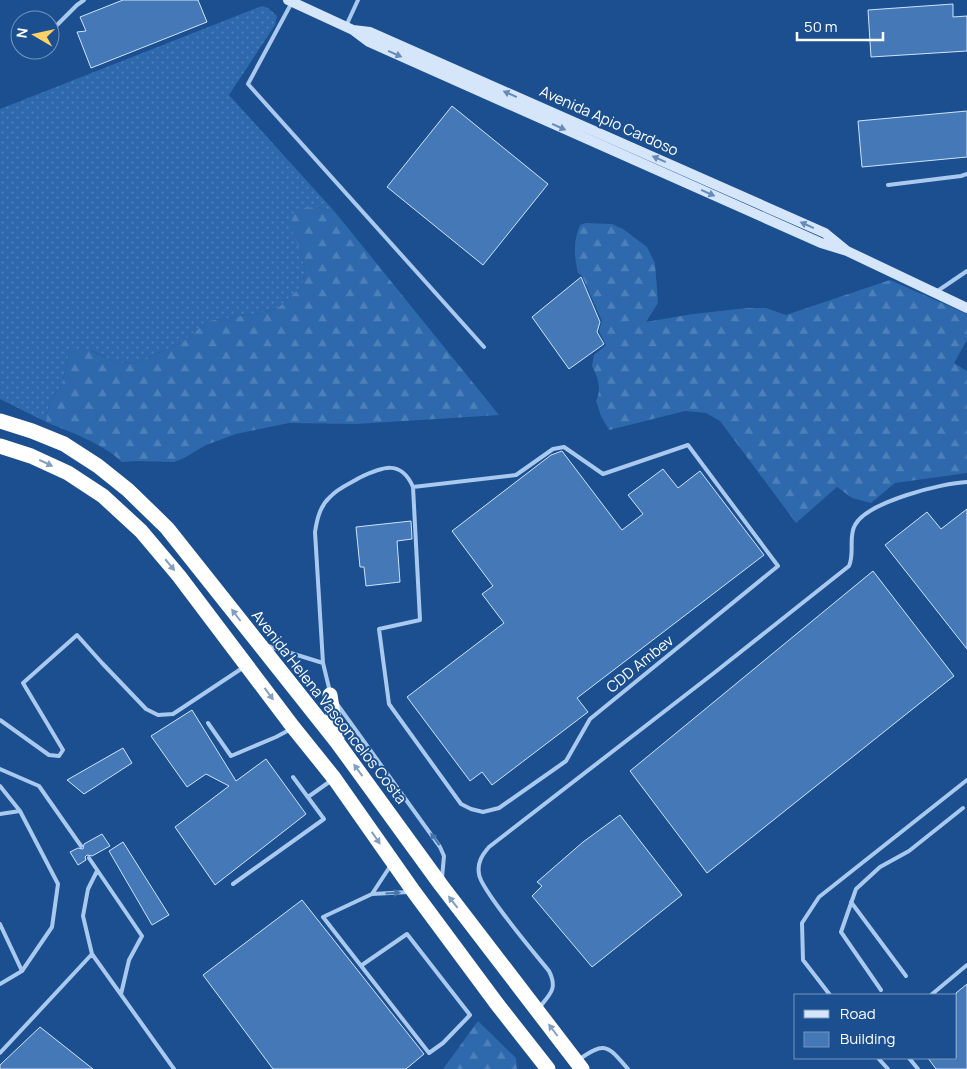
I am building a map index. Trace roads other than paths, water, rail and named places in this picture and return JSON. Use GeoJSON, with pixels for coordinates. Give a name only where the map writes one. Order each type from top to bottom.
{"type":"FeatureCollection","features":[{"type":"Feature","properties":{"kind":"highway","name":"Avenida Helena Vasconcelos Costa"},"geometry":{"type":"LineString","coordinates":[[0,421],[64,444],[98,466],[128,490],[167,528],[337,742],[441,885],[579,1065]]}},
{"type":"Feature","properties":{"kind":"highway"},"geometry":{"type":"LineString","coordinates":[[0,446],[31,456],[68,473],[103,496],[142,531],[179,576],[334,778],[414,892],[548,1069]]}},
{"type":"Feature","properties":{"kind":"highway"},"geometry":{"type":"LineString","coordinates":[[330,695],[337,742]]}},
{"type":"Feature","properties":{"kind":"street","name":"Avenida Apio Cardoso"},"geometry":{"type":"LineString","coordinates":[[290,1],[349,28],[370,32],[825,233],[848,252],[967,308]]}},
{"type":"Feature","properties":{"kind":"lane"},"geometry":{"type":"LineString","coordinates":[[60,22],[76,5],[84,0]]}},
{"type":"Feature","properties":{"kind":"lane"},"geometry":{"type":"LineString","coordinates":[[349,28],[358,0]]}},
{"type":"Feature","properties":{"kind":"lane"},"geometry":{"type":"LineString","coordinates":[[290,1],[248,84],[484,347]]}},
{"type":"Feature","properties":{"kind":"lane"},"geometry":{"type":"LineString","coordinates":[[888,184],[967,174]]}},
{"type":"Feature","properties":{"kind":"lane"},"geometry":{"type":"LineString","coordinates":[[934,293],[967,271]]}},
{"type":"Feature","properties":{"kind":"lane","name":"CDD Ambev"},"geometry":{"type":"LineString","coordinates":[[688,445],[778,566],[590,719],[566,761],[499,808],[483,812],[470,809],[461,804],[389,704],[379,629],[420,620],[413,488],[516,476],[553,449],[564,447],[603,474],[688,445]]}},
{"type":"Feature","properties":{"kind":"lane"},"geometry":{"type":"LineString","coordinates":[[413,488],[408,476],[399,470],[388,467],[375,471],[342,487],[324,505],[318,518],[315,532],[323,663],[330,695],[440,847],[444,856],[441,885]]}},
{"type":"Feature","properties":{"kind":"lane"},"geometry":{"type":"LineString","coordinates":[[537,1010],[553,991],[553,980],[479,877],[478,864],[489,846],[714,673],[849,566],[852,558],[853,528],[856,522],[891,500],[914,492],[967,482]]}},
{"type":"Feature","properties":{"kind":"lane"},"geometry":{"type":"LineString","coordinates":[[0,720],[49,755],[59,756],[63,750],[23,683],[77,635],[146,709],[158,715],[173,714],[247,665]]}},
{"type":"Feature","properties":{"kind":"lane"},"geometry":{"type":"LineString","coordinates":[[257,642],[323,663]]}},
{"type":"Feature","properties":{"kind":"lane"},"geometry":{"type":"LineString","coordinates":[[208,723],[231,756],[276,737],[293,727]]}},
{"type":"Feature","properties":{"kind":"lane"},"geometry":{"type":"LineString","coordinates":[[0,770],[39,786],[81,846]]}},
{"type":"Feature","properties":{"kind":"lane"},"geometry":{"type":"LineString","coordinates":[[233,884],[324,819],[293,776]]}},
{"type":"Feature","properties":{"kind":"lane"},"geometry":{"type":"LineString","coordinates":[[308,798],[334,778]]}},
{"type":"Feature","properties":{"kind":"lane"},"geometry":{"type":"LineString","coordinates":[[829,994],[803,960],[802,923],[810,910],[819,897],[967,780]]}},
{"type":"Feature","properties":{"kind":"lane"},"geometry":{"type":"LineString","coordinates":[[0,786],[20,811],[58,884],[52,927],[22,971],[0,984]]}},
{"type":"Feature","properties":{"kind":"lane"},"geometry":{"type":"LineString","coordinates":[[881,990],[841,932],[856,889],[880,867],[909,851],[962,808]]}},
{"type":"Feature","properties":{"kind":"lane"},"geometry":{"type":"LineString","coordinates":[[0,814],[20,811]]}},
{"type":"Feature","properties":{"kind":"lane"},"geometry":{"type":"LineString","coordinates":[[89,858],[142,936],[129,960],[121,994]]}},
{"type":"Feature","properties":{"kind":"lane"},"geometry":{"type":"LineString","coordinates":[[372,894],[392,862]]}},
{"type":"Feature","properties":{"kind":"lane"},"geometry":{"type":"LineString","coordinates":[[98,871],[88,889],[83,916],[92,954],[174,1069]]}},
{"type":"Feature","properties":{"kind":"lane"},"geometry":{"type":"LineString","coordinates":[[362,965],[408,934],[470,1015],[443,1043],[429,1053],[323,917],[372,894],[414,892]]}},
{"type":"Feature","properties":{"kind":"lane"},"geometry":{"type":"LineString","coordinates":[[851,902],[906,976]]}},
{"type":"Feature","properties":{"kind":"lane"},"geometry":{"type":"LineString","coordinates":[[0,924],[22,971]]}},
{"type":"Feature","properties":{"kind":"lane"},"geometry":{"type":"LineString","coordinates":[[0,1053],[92,954]]}},
{"type":"Feature","properties":{"kind":"lane"},"geometry":{"type":"LineString","coordinates":[[932,994],[967,966]]}},
{"type":"Feature","properties":{"kind":"lane"},"geometry":{"type":"LineString","coordinates":[[579,1065],[595,1049],[605,1048],[613,1052],[628,1069]]}},
{"type":"Feature","properties":{"kind":"lane"},"geometry":{"type":"LineString","coordinates":[[879,1059],[888,1069]]}},
{"type":"Feature","properties":{"kind":"lane"},"geometry":{"type":"LineString","coordinates":[[910,1059],[918,1069]]}}]}
